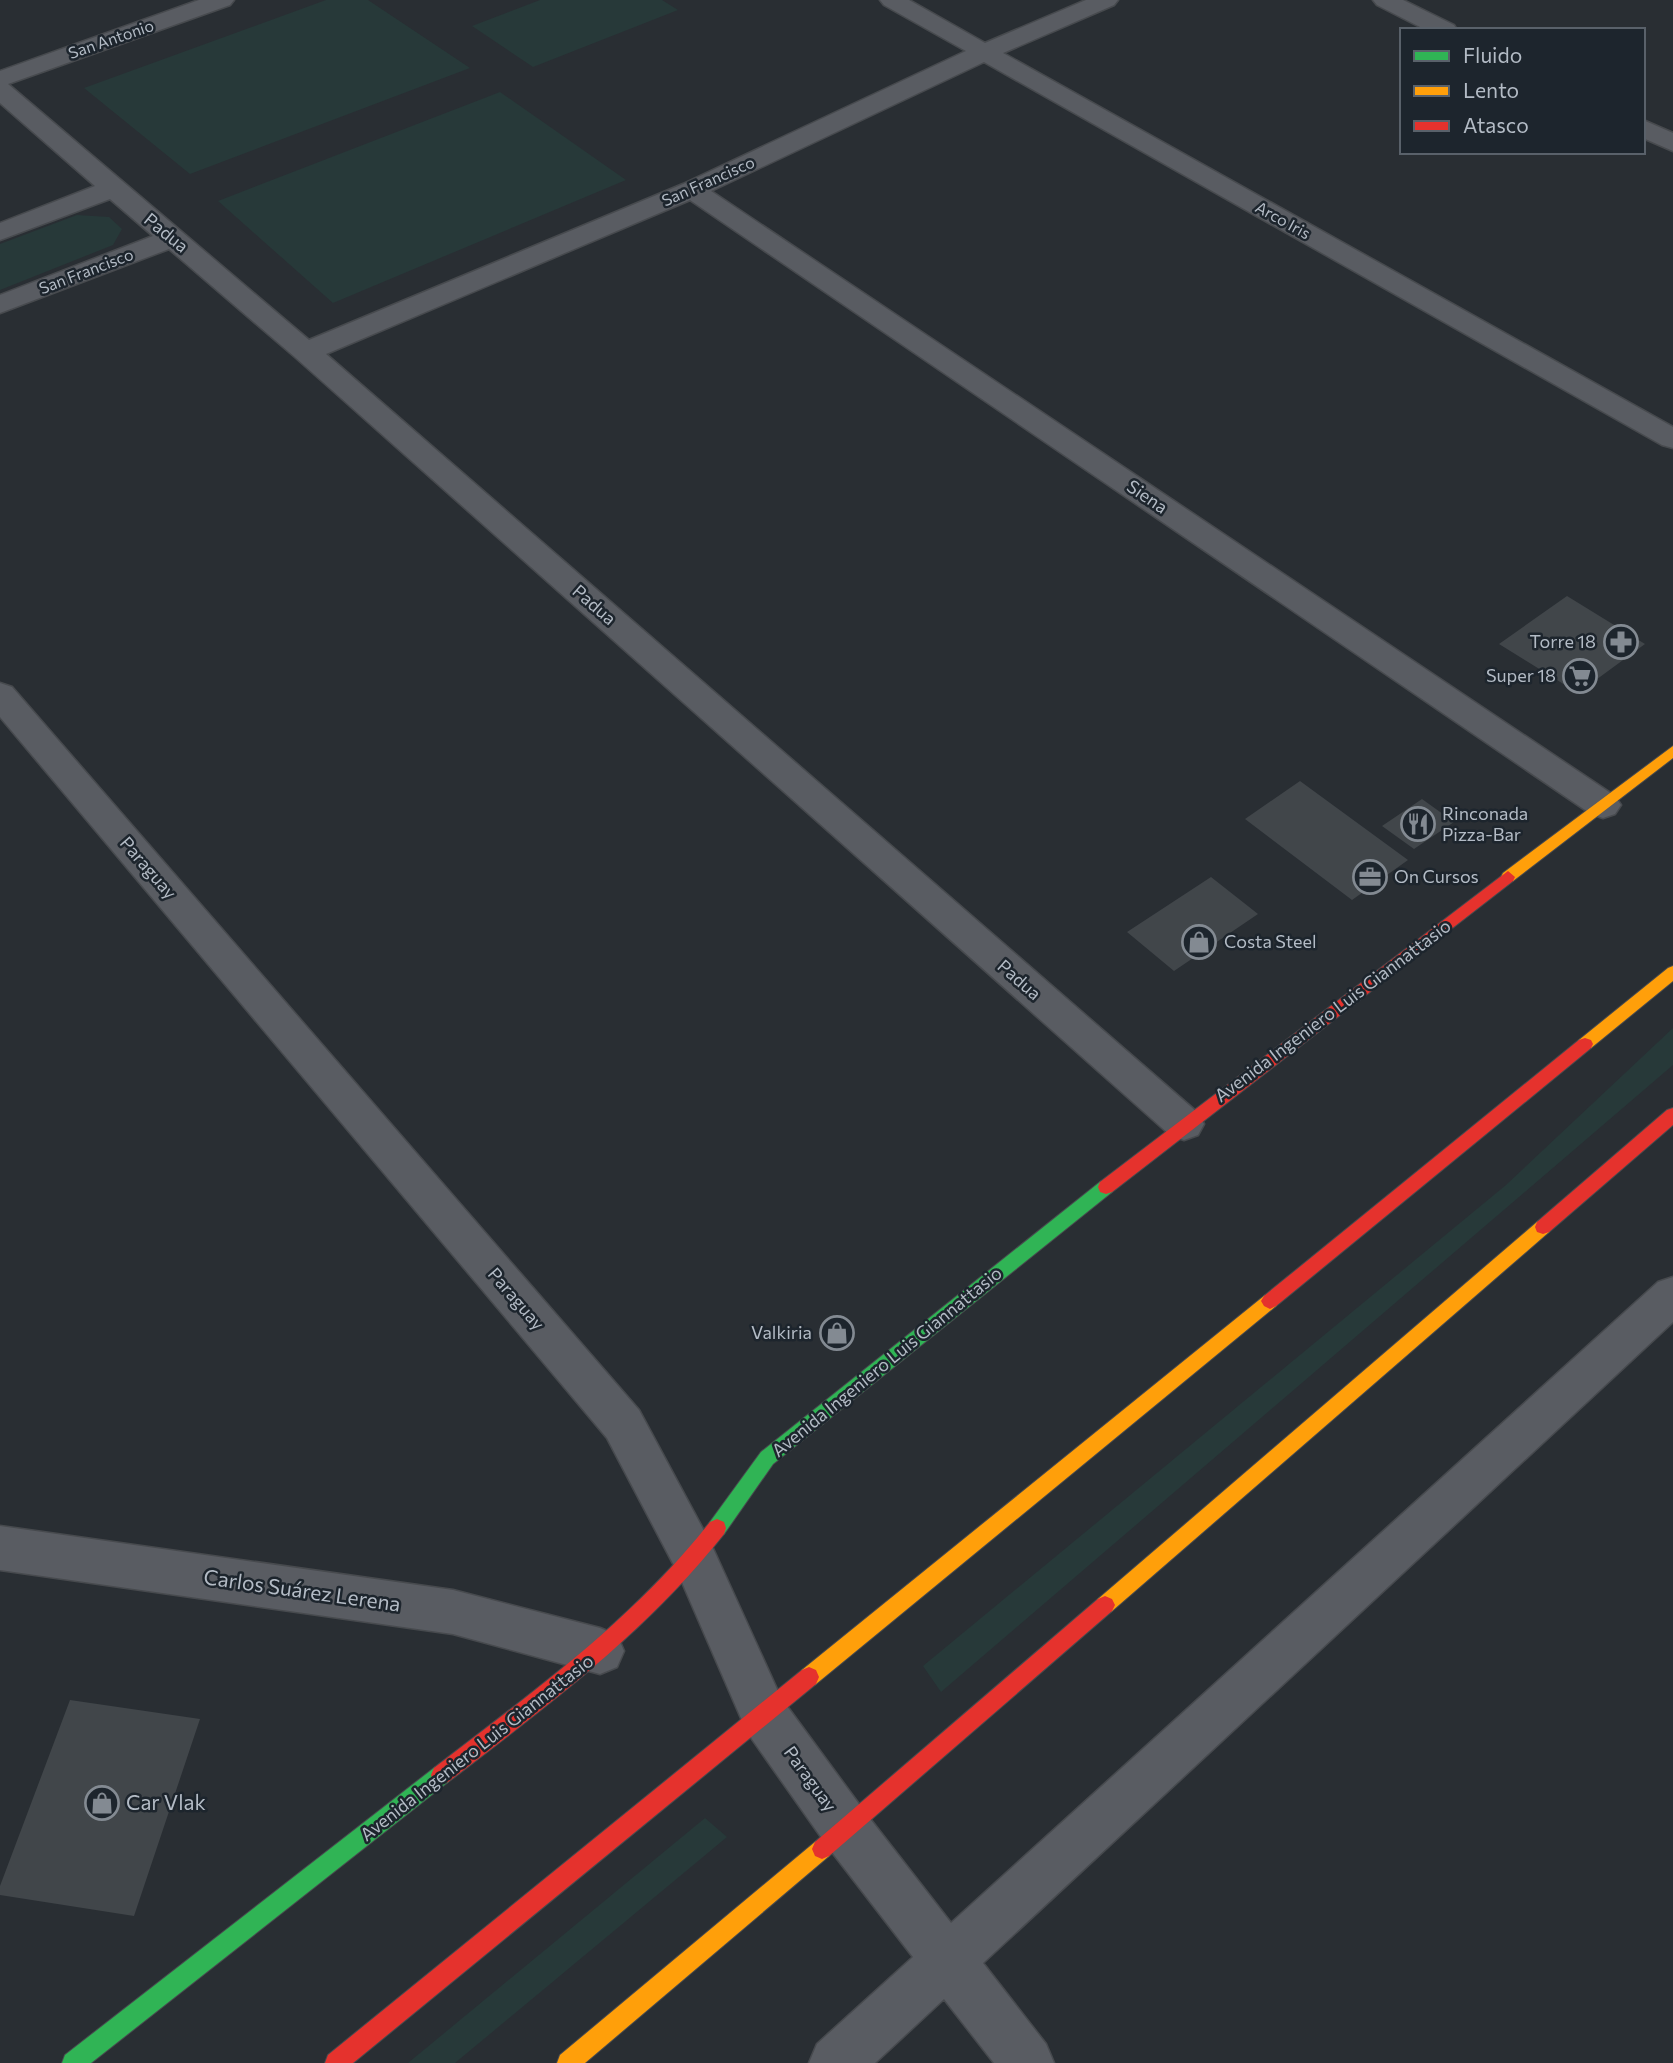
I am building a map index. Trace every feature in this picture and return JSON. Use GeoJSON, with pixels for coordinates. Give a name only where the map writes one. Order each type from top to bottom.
{"type":"FeatureCollection","features":[{"type":"Feature","properties":{"kind":"main road","name":"Avenida Ingeniero Luis Giannattasio"},"geometry":{"type":"LineString","coordinates":[[73,2063],[464,1760],[600,1651],[695,1559],[767,1458],[1184,1124],[1673,751]]}},
{"type":"Feature","properties":{"kind":"main road"},"geometry":{"type":"LineString","coordinates":[[337,2063],[1673,972]]}},
{"type":"Feature","properties":{"kind":"main road"},"geometry":{"type":"LineString","coordinates":[[568,2063],[846,1829],[1673,1115]]}},
{"type":"Feature","properties":{"kind":"street","name":"San Antonio"},"geometry":{"type":"LineString","coordinates":[[0,79],[222,0]]}},
{"type":"Feature","properties":{"kind":"street","name":"Arco Iris"},"geometry":{"type":"LineString","coordinates":[[892,0],[1673,439]]}},
{"type":"Feature","properties":{"kind":"street","name":"San Francisco"},"geometry":{"type":"LineString","coordinates":[[306,352],[692,190],[984,52],[1106,0]]}},
{"type":"Feature","properties":{"kind":"street"},"geometry":{"type":"LineString","coordinates":[[1385,0],[1441,28]]}},
{"type":"Feature","properties":{"kind":"street","name":"Padua"},"geometry":{"type":"LineString","coordinates":[[0,90],[111,189],[173,238],[306,352],[1184,1124]]}},
{"type":"Feature","properties":{"kind":"street"},"geometry":{"type":"LineString","coordinates":[[1645,129],[1673,143]]}},
{"type":"Feature","properties":{"kind":"street"},"geometry":{"type":"LineString","coordinates":[[0,232],[111,189]]}},
{"type":"Feature","properties":{"kind":"street","name":"Siena"},"geometry":{"type":"LineString","coordinates":[[692,190],[1602,805]]}},
{"type":"Feature","properties":{"kind":"street","name":"San Francisco"},"geometry":{"type":"LineString","coordinates":[[0,305],[173,238]]}},
{"type":"Feature","properties":{"kind":"street","name":"Paraguay"},"geometry":{"type":"LineString","coordinates":[[0,695],[623,1424],[695,1559],[764,1715],[846,1829],[1027,2063]]}},
{"type":"Feature","properties":{"kind":"street"},"geometry":{"type":"LineString","coordinates":[[836,2063],[1673,1295]]}},
{"type":"Feature","properties":{"kind":"street","name":"Carlos Suárez Lerena"},"geometry":{"type":"LineString","coordinates":[[0,1548],[453,1612],[600,1651]]}},
{"type":"Feature","properties":{"kind":"shaded area"},"geometry":{"type":"Polygon","coordinates":[[[326,0],[368,0],[470,68],[190,174],[84,88],[326,0]]]}},
{"type":"Feature","properties":{"kind":"shaded area"},"geometry":{"type":"Polygon","coordinates":[[[540,0],[662,0],[678,10],[533,67],[472,26],[540,0]]]}},
{"type":"Feature","properties":{"kind":"shaded area"},"geometry":{"type":"Polygon","coordinates":[[[500,92],[626,180],[333,303],[218,201],[500,92]]]}},
{"type":"Feature","properties":{"kind":"shaded area"},"geometry":{"type":"Polygon","coordinates":[[[77,215],[109,217],[122,229],[113,245],[0,290],[0,244],[77,215]]]}},
{"type":"Feature","properties":{"kind":"shaded area"},"geometry":{"type":"Polygon","coordinates":[[[1673,1028],[1673,1065],[941,1692],[923,1666],[1506,1185],[1673,1028]]]}},
{"type":"Feature","properties":{"kind":"shaded area"},"geometry":{"type":"Polygon","coordinates":[[[705,1818],[727,1837],[455,2063],[408,2063],[705,1818]]]}},
{"type":"Feature","properties":{"kind":"building"},"geometry":{"type":"Polygon","coordinates":[[[1567,596],[1645,644],[1578,693],[1499,644],[1567,596]]]}},
{"type":"Feature","properties":{"kind":"building"},"geometry":{"type":"Polygon","coordinates":[[[1300,781],[1408,860],[1352,900],[1245,819],[1300,781]]]}},
{"type":"Feature","properties":{"kind":"building","name":"Rinconada Pizza-Bar"},"geometry":{"type":"Polygon","coordinates":[[[1422,799],[1454,822],[1414,849],[1382,826],[1422,799]]]}},
{"type":"Feature","properties":{"kind":"building"},"geometry":{"type":"Polygon","coordinates":[[[1211,877],[1258,914],[1174,971],[1127,932],[1211,877]]]}},
{"type":"Feature","properties":{"kind":"building","name":"Car Vlak"},"geometry":{"type":"Polygon","coordinates":[[[70,1700],[200,1719],[134,1916],[0,1895],[0,1886],[70,1700]]]}},
{"type":"Feature","properties":{"kind":"traffic: fast"},"geometry":{"type":"LineString","coordinates":[[717,1528],[767,1458],[1106,1187]]}},
{"type":"Feature","properties":{"kind":"traffic: fast"},"geometry":{"type":"LineString","coordinates":[[73,2063],[441,1775]]}},
{"type":"Feature","properties":{"kind":"traffic: slow"},"geometry":{"type":"LineString","coordinates":[[1508,877],[1673,751]]}},
{"type":"Feature","properties":{"kind":"traffic: slow"},"geometry":{"type":"LineString","coordinates":[[1585,1044],[1673,972]]}},
{"type":"Feature","properties":{"kind":"traffic: slow"},"geometry":{"type":"LineString","coordinates":[[1105,1605],[1543,1227]]}},
{"type":"Feature","properties":{"kind":"traffic: slow"},"geometry":{"type":"LineString","coordinates":[[809,1677],[1270,1301]]}},
{"type":"Feature","properties":{"kind":"traffic: slow"},"geometry":{"type":"LineString","coordinates":[[568,2063],[822,1849]]}},
{"type":"Feature","properties":{"kind":"traffic: jam"},"geometry":{"type":"LineString","coordinates":[[1106,1187],[1508,877]]}},
{"type":"Feature","properties":{"kind":"traffic: jam"},"geometry":{"type":"LineString","coordinates":[[1270,1301],[1585,1044]]}},
{"type":"Feature","properties":{"kind":"traffic: jam"},"geometry":{"type":"LineString","coordinates":[[1543,1227],[1673,1115]]}},
{"type":"Feature","properties":{"kind":"traffic: jam"},"geometry":{"type":"LineString","coordinates":[[441,1775],[551,1690],[624,1629],[658,1597],[717,1528]]}},
{"type":"Feature","properties":{"kind":"traffic: jam"},"geometry":{"type":"LineString","coordinates":[[822,1849],[1105,1605]]}},
{"type":"Feature","properties":{"kind":"traffic: jam"},"geometry":{"type":"LineString","coordinates":[[336,2063],[809,1677]]}},
{"type":"Feature","properties":{"kind":"place","name":"Torre 18"},"geometry":{"type":"Point","coordinates":[1621,642]}},
{"type":"Feature","properties":{"kind":"place","name":"Super 18"},"geometry":{"type":"Point","coordinates":[1580,676]}},
{"type":"Feature","properties":{"kind":"place","name":"Rinconada Pizza-Bar"},"geometry":{"type":"Point","coordinates":[1418,824]}},
{"type":"Feature","properties":{"kind":"place","name":"On Cursos"},"geometry":{"type":"Point","coordinates":[1370,877]}},
{"type":"Feature","properties":{"kind":"place","name":"Costa Steel"},"geometry":{"type":"Point","coordinates":[1199,942]}},
{"type":"Feature","properties":{"kind":"place","name":"Valkiria"},"geometry":{"type":"Point","coordinates":[837,1333]}},
{"type":"Feature","properties":{"kind":"place","name":"Car Vlak"},"geometry":{"type":"Point","coordinates":[102,1803]}}]}
